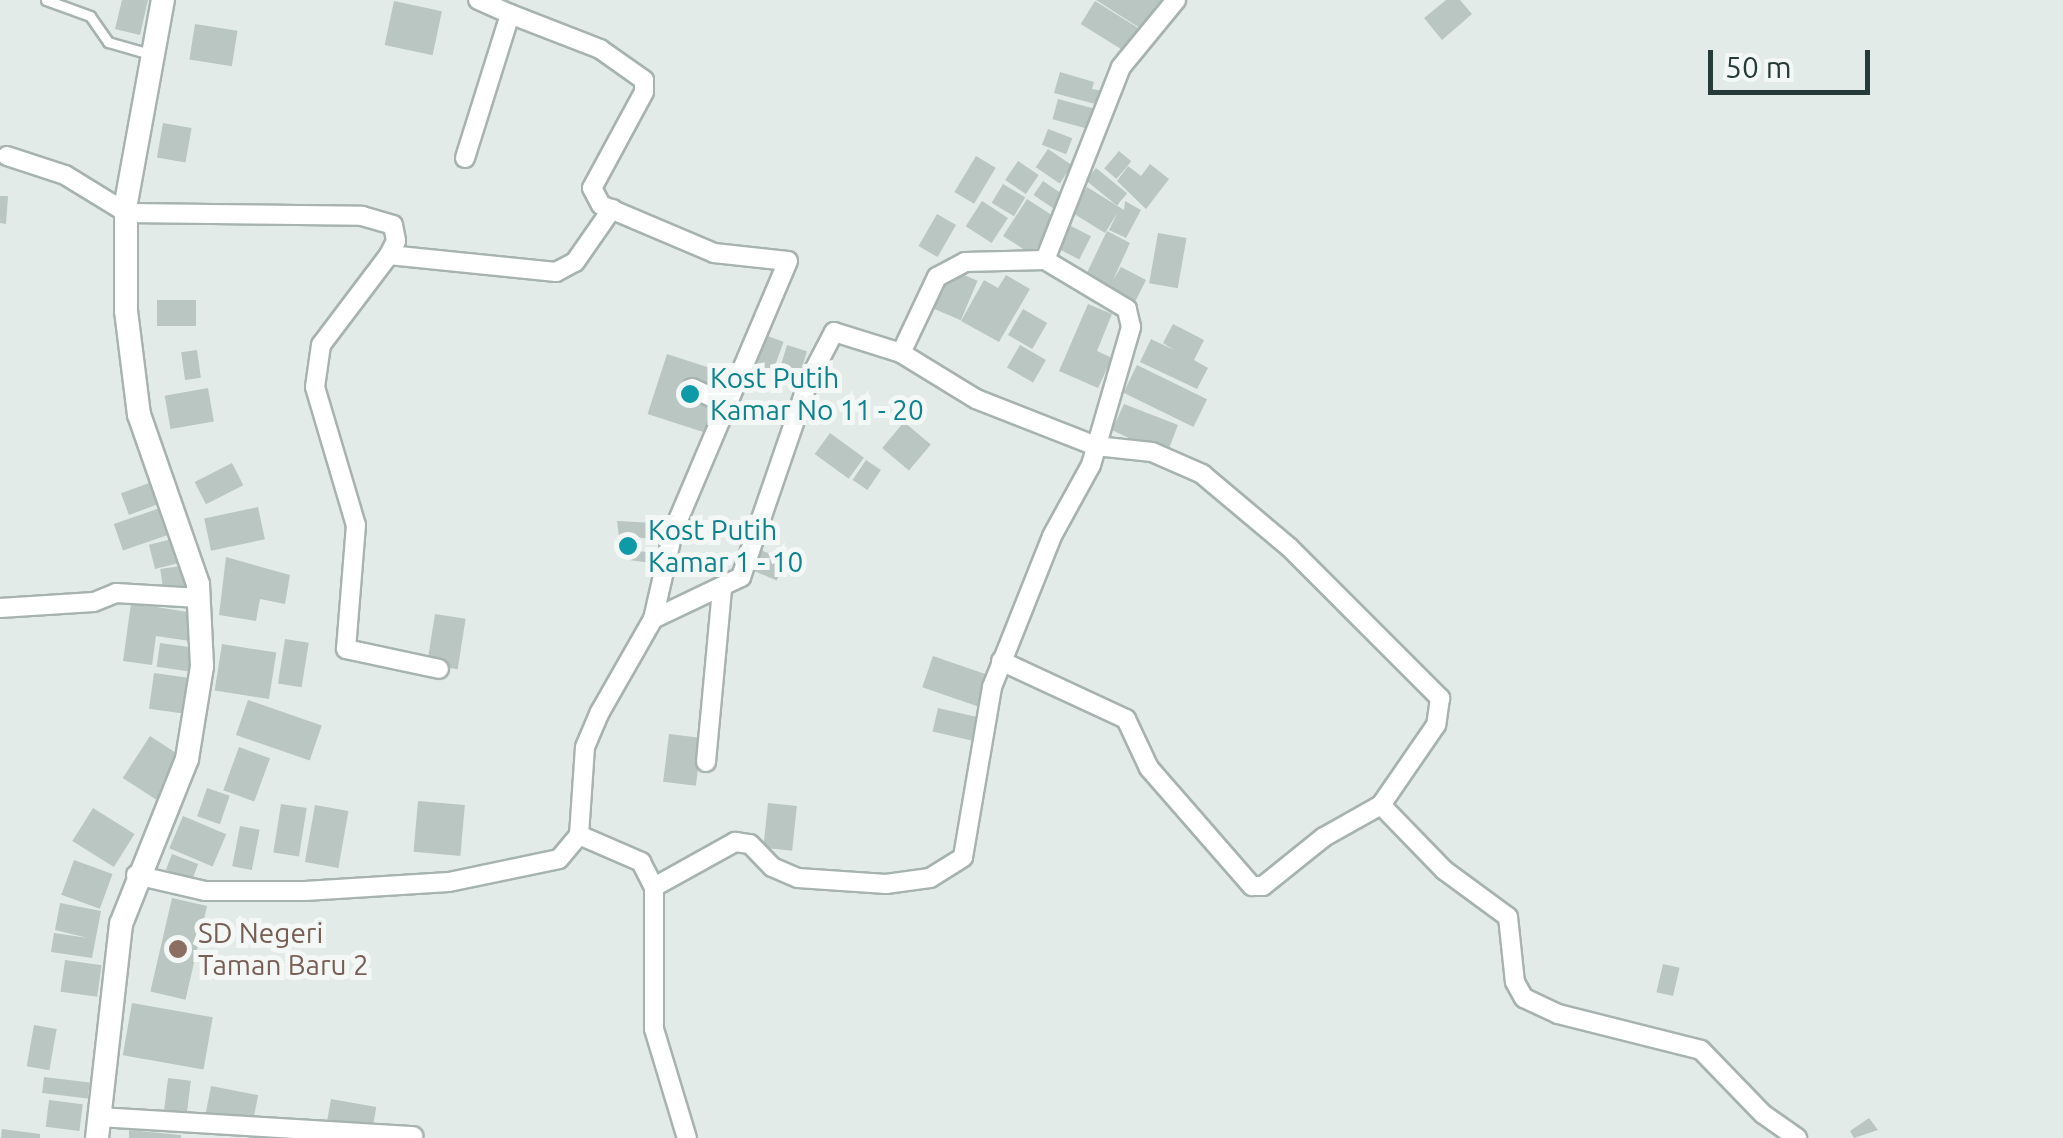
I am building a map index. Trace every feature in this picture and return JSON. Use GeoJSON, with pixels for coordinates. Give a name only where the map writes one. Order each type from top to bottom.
{"type":"FeatureCollection","features":[{"type":"Feature","properties":{"kind":"street"},"geometry":{"type":"LineString","coordinates":[[163,0],[150,54],[127,214],[126,311],[136,398],[199,598],[201,692],[187,759],[136,875],[110,978],[98,1127],[413,1136]]}},
{"type":"Feature","properties":{"kind":"street"},"geometry":{"type":"LineString","coordinates":[[136,875],[230,894],[402,887],[559,859],[579,835],[585,747],[653,619],[673,532],[788,260],[714,253],[601,206],[592,188],[644,92],[644,80],[600,49],[478,0]]}},
{"type":"Feature","properties":{"kind":"street"},"geometry":{"type":"LineString","coordinates":[[1045,260],[1121,67],[1176,0]]}},
{"type":"Feature","properties":{"kind":"street"},"geometry":{"type":"LineString","coordinates":[[465,158],[510,14]]}},
{"type":"Feature","properties":{"kind":"street"},"geometry":{"type":"LineString","coordinates":[[7,156],[65,175],[127,214],[380,218],[398,233],[389,255],[322,345],[314,370],[356,525],[346,644],[356,654],[439,670]]}},
{"type":"Feature","properties":{"kind":"street"},"geometry":{"type":"LineString","coordinates":[[389,255],[556,272],[575,262],[612,209]]}},
{"type":"Feature","properties":{"kind":"street"},"geometry":{"type":"LineString","coordinates":[[654,887],[735,842],[750,844],[772,868],[798,878],[886,884],[954,868],[969,844],[992,687],[1096,446],[1130,316],[1120,304],[1045,260],[965,262],[937,276],[902,353]]}},
{"type":"Feature","properties":{"kind":"street"},"geometry":{"type":"LineString","coordinates":[[653,619],[741,577],[808,380],[834,332],[902,353],[976,399],[1096,446],[1152,452],[1202,474],[1290,547],[1440,698],[1436,725],[1382,806],[1324,838],[1263,886],[1252,886],[1149,768],[1126,718],[1002,661]]}},
{"type":"Feature","properties":{"kind":"street"},"geometry":{"type":"LineString","coordinates":[[692,388],[728,405]]}},
{"type":"Feature","properties":{"kind":"street"},"geometry":{"type":"LineString","coordinates":[[706,762],[722,589]]}},
{"type":"Feature","properties":{"kind":"street"},"geometry":{"type":"LineString","coordinates":[[0,608],[94,602],[116,592],[199,598]]}},
{"type":"Feature","properties":{"kind":"street"},"geometry":{"type":"LineString","coordinates":[[1382,806],[1444,870],[1508,917],[1515,982],[1524,998],[1558,1014],[1701,1050],[1763,1114],[1797,1138]]}},
{"type":"Feature","properties":{"kind":"street"},"geometry":{"type":"LineString","coordinates":[[579,835],[641,862],[654,887],[654,1029],[687,1138]]}},
{"type":"Feature","properties":{"kind":"lane"},"geometry":{"type":"LineString","coordinates":[[46,0],[90,16],[108,42],[150,54]]}},
{"type":"Feature","properties":{"kind":"building"},"geometry":{"type":"Polygon","coordinates":[[[122,0],[148,0],[140,35],[115,29],[122,0]]]}},
{"type":"Feature","properties":{"kind":"building"},"geometry":{"type":"Polygon","coordinates":[[[1096,0],[1167,0],[1146,32],[1096,0]]]}},
{"type":"Feature","properties":{"kind":"building"},"geometry":{"type":"Polygon","coordinates":[[[1446,0],[1460,0],[1472,14],[1442,40],[1424,18],[1446,0]]]}},
{"type":"Feature","properties":{"kind":"building"},"geometry":{"type":"Polygon","coordinates":[[[394,1],[442,11],[433,55],[385,45],[394,1]]]}},
{"type":"Feature","properties":{"kind":"building"},"geometry":{"type":"Polygon","coordinates":[[[1095,1],[1143,31],[1129,54],[1081,24],[1095,1]]]}},
{"type":"Feature","properties":{"kind":"building"},"geometry":{"type":"Polygon","coordinates":[[[195,24],[237,31],[232,66],[189,60],[195,24]]]}},
{"type":"Feature","properties":{"kind":"building"},"geometry":{"type":"Polygon","coordinates":[[[1060,72],[1094,82],[1092,89],[1103,91],[1099,105],[1054,93],[1060,72]]]}},
{"type":"Feature","properties":{"kind":"building"},"geometry":{"type":"Polygon","coordinates":[[[1058,99],[1098,110],[1092,130],[1053,119],[1058,99]]]}},
{"type":"Feature","properties":{"kind":"building"},"geometry":{"type":"Polygon","coordinates":[[[163,123],[192,128],[185,163],[157,157],[163,123]]]}},
{"type":"Feature","properties":{"kind":"building"},"geometry":{"type":"Polygon","coordinates":[[[1048,129],[1072,138],[1066,154],[1042,145],[1048,129]]]}},
{"type":"Feature","properties":{"kind":"building"},"geometry":{"type":"Polygon","coordinates":[[[1048,149],[1072,165],[1060,183],[1036,167],[1048,149]]]}},
{"type":"Feature","properties":{"kind":"building"},"geometry":{"type":"Polygon","coordinates":[[[1119,151],[1131,161],[1116,179],[1104,169],[1119,151]]]}},
{"type":"Feature","properties":{"kind":"building"},"geometry":{"type":"Polygon","coordinates":[[[976,156],[996,168],[974,204],[954,192],[976,156]]]}},
{"type":"Feature","properties":{"kind":"building"},"geometry":{"type":"Polygon","coordinates":[[[1018,161],[1039,175],[1026,194],[1005,180],[1018,161]]]}},
{"type":"Feature","properties":{"kind":"building"},"geometry":{"type":"Polygon","coordinates":[[[1150,164],[1169,179],[1146,209],[1117,181],[1128,166],[1141,176],[1150,164]]]}},
{"type":"Feature","properties":{"kind":"building"},"geometry":{"type":"Polygon","coordinates":[[[1096,168],[1127,193],[1117,206],[1086,180],[1096,168]]]}},
{"type":"Feature","properties":{"kind":"building"},"geometry":{"type":"Polygon","coordinates":[[[1043,181],[1064,195],[1054,209],[1033,195],[1043,181]]]}},
{"type":"Feature","properties":{"kind":"building"},"geometry":{"type":"Polygon","coordinates":[[[1003,184],[1025,197],[1014,216],[992,203],[1003,184]]]}},
{"type":"Feature","properties":{"kind":"building"},"geometry":{"type":"Polygon","coordinates":[[[1087,187],[1124,210],[1125,201],[1141,210],[1126,238],[1109,230],[1118,212],[1105,233],[1071,212],[1087,187]]]}},
{"type":"Feature","properties":{"kind":"building"},"geometry":{"type":"Polygon","coordinates":[[[0,196],[8,196],[6,224],[0,223],[0,196]]]}},
{"type":"Feature","properties":{"kind":"building"},"geometry":{"type":"Polygon","coordinates":[[[1027,199],[1056,218],[1032,255],[1003,236],[1027,199]]]}},
{"type":"Feature","properties":{"kind":"building"},"geometry":{"type":"Polygon","coordinates":[[[982,201],[1008,218],[992,243],[966,226],[982,201]]]}},
{"type":"Feature","properties":{"kind":"building"},"geometry":{"type":"Polygon","coordinates":[[[937,214],[956,225],[938,257],[918,246],[937,214]]]}},
{"type":"Feature","properties":{"kind":"building"},"geometry":{"type":"Polygon","coordinates":[[[1067,224],[1091,236],[1079,259],[1055,247],[1067,224]]]}},
{"type":"Feature","properties":{"kind":"building"},"geometry":{"type":"Polygon","coordinates":[[[1107,231],[1130,243],[1113,280],[1121,267],[1146,280],[1134,304],[1083,281],[1107,231]]]}},
{"type":"Feature","properties":{"kind":"building"},"geometry":{"type":"Polygon","coordinates":[[[1158,233],[1187,238],[1178,288],[1149,283],[1158,233]]]}},
{"type":"Feature","properties":{"kind":"building"},"geometry":{"type":"Polygon","coordinates":[[[950,269],[978,281],[961,320],[933,309],[950,269]]]}},
{"type":"Feature","properties":{"kind":"building"},"geometry":{"type":"Polygon","coordinates":[[[1006,275],[1030,289],[999,342],[961,321],[984,280],[998,288],[1006,275]]]}},
{"type":"Feature","properties":{"kind":"building"},"geometry":{"type":"Polygon","coordinates":[[[157,300],[196,300],[196,326],[157,326],[157,300]]]}},
{"type":"Feature","properties":{"kind":"building"},"geometry":{"type":"Polygon","coordinates":[[[1088,304],[1112,314],[1097,351],[1112,358],[1098,388],[1059,371],[1088,304]]]}},
{"type":"Feature","properties":{"kind":"building"},"geometry":{"type":"Polygon","coordinates":[[[1023,309],[1047,323],[1032,349],[1008,335],[1023,309]]]}},
{"type":"Feature","properties":{"kind":"building"},"geometry":{"type":"Polygon","coordinates":[[[1173,324],[1204,340],[1194,360],[1208,368],[1197,389],[1140,362],[1151,339],[1174,350],[1163,343],[1173,324]]]}},
{"type":"Feature","properties":{"kind":"building"},"geometry":{"type":"Polygon","coordinates":[[[762,334],[784,342],[771,376],[750,368],[762,334]]]}},
{"type":"Feature","properties":{"kind":"building"},"geometry":{"type":"Polygon","coordinates":[[[787,345],[807,351],[796,387],[776,380],[787,345]]]}},
{"type":"Feature","properties":{"kind":"building"},"geometry":{"type":"Polygon","coordinates":[[[1020,345],[1046,360],[1033,383],[1007,368],[1020,345]]]}},
{"type":"Feature","properties":{"kind":"building"},"geometry":{"type":"Polygon","coordinates":[[[197,350],[201,378],[185,380],[181,352],[197,350]]]}},
{"type":"Feature","properties":{"kind":"building","name":"Kost Putih Kamar No 11 - 20"},"geometry":{"type":"Polygon","coordinates":[[[667,354],[733,375],[713,435],[648,414],[667,354]]]}},
{"type":"Feature","properties":{"kind":"building"},"geometry":{"type":"Polygon","coordinates":[[[1137,365],[1207,399],[1194,427],[1123,393],[1137,365]]]}},
{"type":"Feature","properties":{"kind":"building"},"geometry":{"type":"Polygon","coordinates":[[[208,388],[214,421],[171,429],[165,396],[208,388]]]}},
{"type":"Feature","properties":{"kind":"building"},"geometry":{"type":"Polygon","coordinates":[[[1124,404],[1178,425],[1166,456],[1112,430],[1124,404]]]}},
{"type":"Feature","properties":{"kind":"building"},"geometry":{"type":"Polygon","coordinates":[[[904,422],[931,444],[909,471],[882,448],[904,422]]]}},
{"type":"Feature","properties":{"kind":"building"},"geometry":{"type":"Polygon","coordinates":[[[830,433],[864,458],[849,479],[815,454],[830,433]]]}},
{"type":"Feature","properties":{"kind":"building"},"geometry":{"type":"Polygon","coordinates":[[[866,460],[881,470],[868,490],[853,480],[866,460]]]}},
{"type":"Feature","properties":{"kind":"building"},"geometry":{"type":"Polygon","coordinates":[[[232,463],[243,485],[206,504],[195,482],[232,463]]]}},
{"type":"Feature","properties":{"kind":"building"},"geometry":{"type":"Polygon","coordinates":[[[152,482],[160,504],[129,515],[121,493],[152,482]]]}},
{"type":"Feature","properties":{"kind":"building"},"geometry":{"type":"Polygon","coordinates":[[[163,507],[172,533],[123,550],[114,524],[163,507]]]}},
{"type":"Feature","properties":{"kind":"building"},"geometry":{"type":"Polygon","coordinates":[[[258,507],[265,539],[211,551],[204,518],[258,507]]]}},
{"type":"Feature","properties":{"kind":"building","name":"Kost Putih Kamar 1 - 10"},"geometry":{"type":"Polygon","coordinates":[[[617,521],[675,524],[670,542],[636,537],[637,551],[667,554],[665,565],[622,559],[617,521]]]}},
{"type":"Feature","properties":{"kind":"building"},"geometry":{"type":"Polygon","coordinates":[[[180,537],[186,561],[155,569],[149,545],[180,537]]]}},
{"type":"Feature","properties":{"kind":"building"},"geometry":{"type":"Polygon","coordinates":[[[754,547],[785,560],[777,581],[745,567],[754,547]]]}},
{"type":"Feature","properties":{"kind":"building"},"geometry":{"type":"Polygon","coordinates":[[[226,557],[290,575],[285,604],[260,599],[256,621],[219,615],[226,557]]]}},
{"type":"Feature","properties":{"kind":"building"},"geometry":{"type":"Polygon","coordinates":[[[188,565],[191,587],[163,591],[160,569],[188,565]]]}},
{"type":"Feature","properties":{"kind":"building"},"geometry":{"type":"Polygon","coordinates":[[[131,603],[194,613],[190,641],[156,636],[152,665],[123,661],[131,603]]]}},
{"type":"Feature","properties":{"kind":"building"},"geometry":{"type":"Polygon","coordinates":[[[435,614],[466,619],[458,669],[427,664],[435,614]]]}},
{"type":"Feature","properties":{"kind":"building"},"geometry":{"type":"Polygon","coordinates":[[[285,639],[309,643],[302,687],[278,683],[285,639]]]}},
{"type":"Feature","properties":{"kind":"building"},"geometry":{"type":"Polygon","coordinates":[[[160,643],[195,648],[191,672],[157,667],[160,643]]]}},
{"type":"Feature","properties":{"kind":"building"},"geometry":{"type":"Polygon","coordinates":[[[222,644],[276,653],[269,699],[215,690],[222,644]]]}},
{"type":"Feature","properties":{"kind":"building"},"geometry":{"type":"Polygon","coordinates":[[[933,656],[989,675],[978,706],[922,687],[933,656]]]}},
{"type":"Feature","properties":{"kind":"building"},"geometry":{"type":"Polygon","coordinates":[[[154,673],[190,678],[185,714],[149,709],[154,673]]]}},
{"type":"Feature","properties":{"kind":"building"},"geometry":{"type":"Polygon","coordinates":[[[248,700],[322,725],[310,760],[236,735],[248,700]]]}},
{"type":"Feature","properties":{"kind":"building"},"geometry":{"type":"Polygon","coordinates":[[[938,708],[977,717],[972,740],[933,731],[938,708]]]}},
{"type":"Feature","properties":{"kind":"building"},"geometry":{"type":"Polygon","coordinates":[[[669,734],[702,738],[696,786],[663,782],[669,734]]]}},
{"type":"Feature","properties":{"kind":"building"},"geometry":{"type":"Polygon","coordinates":[[[150,736],[184,758],[156,800],[123,778],[150,736]]]}},
{"type":"Feature","properties":{"kind":"building"},"geometry":{"type":"Polygon","coordinates":[[[239,747],[270,758],[254,802],[223,790],[239,747]]]}},
{"type":"Feature","properties":{"kind":"building"},"geometry":{"type":"Polygon","coordinates":[[[207,788],[230,796],[220,824],[197,816],[207,788]]]}},
{"type":"Feature","properties":{"kind":"building"},"geometry":{"type":"Polygon","coordinates":[[[418,801],[465,805],[460,856],[414,852],[418,801]]]}},
{"type":"Feature","properties":{"kind":"building"},"geometry":{"type":"Polygon","coordinates":[[[768,803],[797,806],[792,851],[763,848],[768,803]]]}},
{"type":"Feature","properties":{"kind":"building"},"geometry":{"type":"Polygon","coordinates":[[[281,804],[307,808],[299,856],[273,852],[281,804]]]}},
{"type":"Feature","properties":{"kind":"building"},"geometry":{"type":"Polygon","coordinates":[[[315,805],[348,811],[338,868],[305,862],[315,805]]]}},
{"type":"Feature","properties":{"kind":"building"},"geometry":{"type":"Polygon","coordinates":[[[93,808],[135,834],[114,867],[72,841],[93,808]]]}},
{"type":"Feature","properties":{"kind":"building"},"geometry":{"type":"Polygon","coordinates":[[[183,816],[226,834],[213,867],[169,848],[183,816]]]}},
{"type":"Feature","properties":{"kind":"building"},"geometry":{"type":"Polygon","coordinates":[[[240,826],[260,830],[252,870],[232,866],[240,826]]]}},
{"type":"Feature","properties":{"kind":"building"},"geometry":{"type":"Polygon","coordinates":[[[172,854],[198,864],[192,880],[166,870],[172,854]]]}},
{"type":"Feature","properties":{"kind":"building"},"geometry":{"type":"Polygon","coordinates":[[[74,860],[113,874],[100,909],[61,895],[74,860]]]}},
{"type":"Feature","properties":{"kind":"building","name":"SD Negeri Taman Baru 2"},"geometry":{"type":"Polygon","coordinates":[[[172,898],[207,906],[185,1000],[150,992],[172,898]]]}},
{"type":"Feature","properties":{"kind":"building"},"geometry":{"type":"Polygon","coordinates":[[[60,903],[101,911],[92,958],[51,952],[54,933],[88,938],[55,930],[60,903]]]}},
{"type":"Feature","properties":{"kind":"building"},"geometry":{"type":"Polygon","coordinates":[[[65,960],[102,965],[97,997],[61,992],[65,960]]]}},
{"type":"Feature","properties":{"kind":"building"},"geometry":{"type":"Polygon","coordinates":[[[1663,964],[1680,968],[1673,996],[1656,992],[1663,964]]]}},
{"type":"Feature","properties":{"kind":"building"},"geometry":{"type":"Polygon","coordinates":[[[132,1003],[213,1017],[204,1069],[123,1055],[132,1003]]]}},
{"type":"Feature","properties":{"kind":"building"},"geometry":{"type":"Polygon","coordinates":[[[34,1025],[57,1029],[49,1070],[27,1066],[34,1025]]]}},
{"type":"Feature","properties":{"kind":"building"},"geometry":{"type":"Polygon","coordinates":[[[44,1077],[90,1083],[88,1098],[42,1093],[44,1077]]]}},
{"type":"Feature","properties":{"kind":"building"},"geometry":{"type":"Polygon","coordinates":[[[168,1078],[191,1081],[186,1120],[163,1117],[168,1078]]]}},
{"type":"Feature","properties":{"kind":"building"},"geometry":{"type":"Polygon","coordinates":[[[211,1086],[258,1095],[252,1127],[205,1117],[211,1086]]]}},
{"type":"Feature","properties":{"kind":"building"},"geometry":{"type":"Polygon","coordinates":[[[331,1099],[376,1107],[372,1132],[327,1124],[331,1099]]]}},
{"type":"Feature","properties":{"kind":"building"},"geometry":{"type":"Polygon","coordinates":[[[49,1100],[83,1104],[79,1131],[46,1127],[49,1100]]]}},
{"type":"Feature","properties":{"kind":"building"},"geometry":{"type":"Polygon","coordinates":[[[1869,1118],[1878,1130],[1854,1138],[1850,1131],[1869,1118]]]}},
{"type":"Feature","properties":{"kind":"building"},"geometry":{"type":"Polygon","coordinates":[[[2,1129],[40,1134],[40,1138],[1,1138],[2,1129]]]}},
{"type":"Feature","properties":{"kind":"building"},"geometry":{"type":"Polygon","coordinates":[[[129,1130],[181,1135],[181,1138],[129,1138],[129,1130]]]}},
{"type":"Feature","properties":{"kind":"place","name":"Kost Putih Kamar No 11 - 20"},"geometry":{"type":"Point","coordinates":[690,394]}},
{"type":"Feature","properties":{"kind":"place","name":"Kost Putih Kamar 1 - 10"},"geometry":{"type":"Point","coordinates":[628,546]}},
{"type":"Feature","properties":{"kind":"place","name":"SD Negeri Taman Baru 2"},"geometry":{"type":"Point","coordinates":[178,949]}}]}
